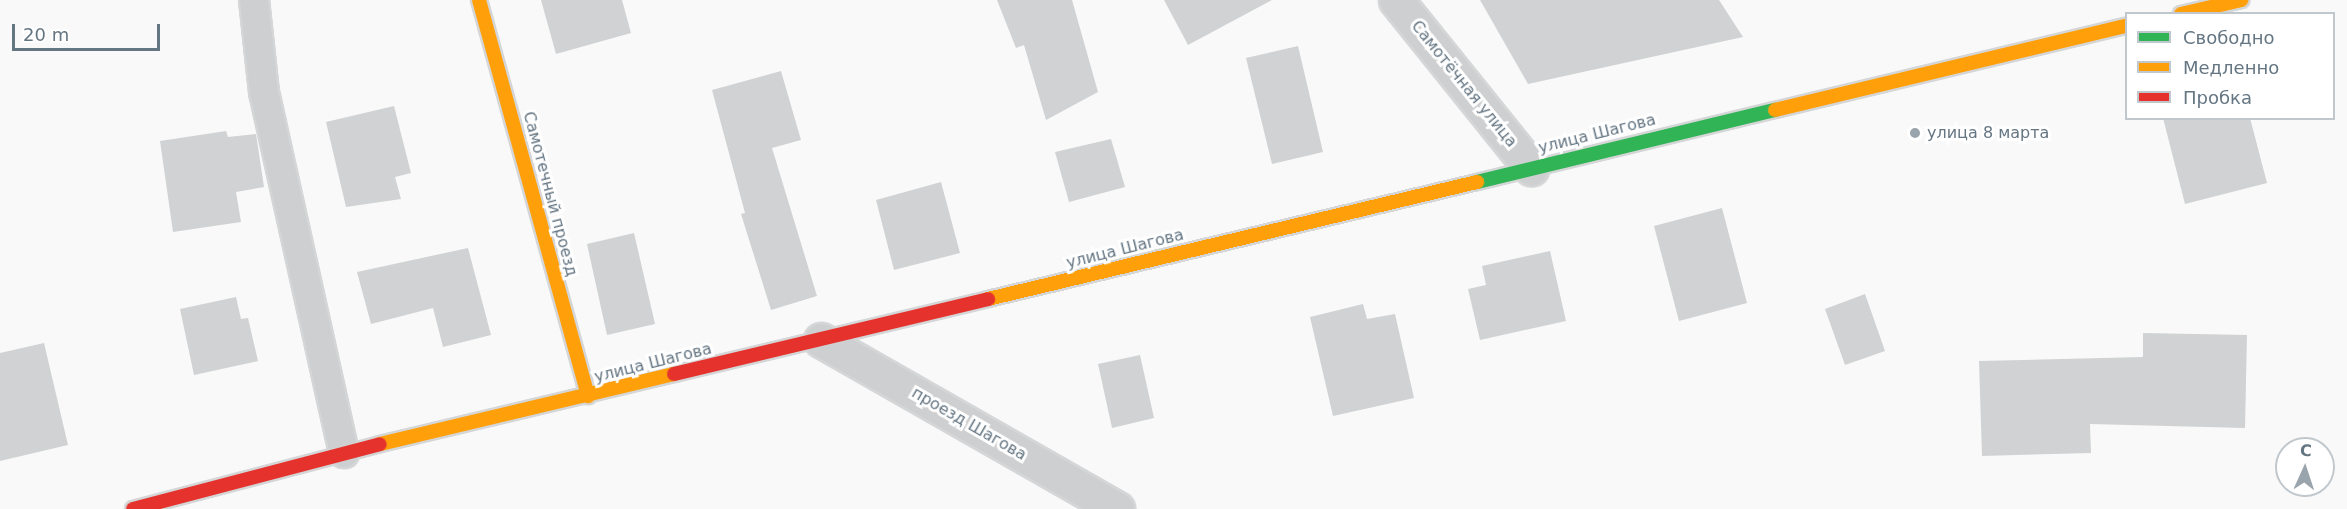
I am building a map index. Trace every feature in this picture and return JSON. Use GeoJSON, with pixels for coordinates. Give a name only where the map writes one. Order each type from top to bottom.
{"type":"FeatureCollection","features":[{"type":"Feature","properties":{"kind":"main road","name":"Самотечный проезд"},"geometry":{"type":"LineString","coordinates":[[479,0],[588,396]]}},
{"type":"Feature","properties":{"kind":"main road"},"geometry":{"type":"LineString","coordinates":[[2190,12],[2241,0]]}},
{"type":"Feature","properties":{"kind":"main road","name":"улица Шагова"},"geometry":{"type":"LineString","coordinates":[[133,509],[344,453],[2125,26]]}},
{"type":"Feature","properties":{"kind":"street","name":"Самотёчная улица"},"geometry":{"type":"LineString","coordinates":[[1396,0],[1531,168]]}},
{"type":"Feature","properties":{"kind":"street","name":"проезд Шагова"},"geometry":{"type":"LineString","coordinates":[[821,340],[1117,509]]}},
{"type":"Feature","properties":{"kind":"lane"},"geometry":{"type":"LineString","coordinates":[[254,0],[264,92],[344,453]]}},
{"type":"Feature","properties":{"kind":"building"},"geometry":{"type":"Polygon","coordinates":[[[541,0],[622,0],[631,33],[556,54],[541,0]]]}},
{"type":"Feature","properties":{"kind":"building"},"geometry":{"type":"Polygon","coordinates":[[[997,0],[1072,0],[1098,92],[1046,120],[1024,45],[1016,48],[997,0]]]}},
{"type":"Feature","properties":{"kind":"building"},"geometry":{"type":"Polygon","coordinates":[[[1164,0],[1272,0],[1188,45],[1164,0]]]}},
{"type":"Feature","properties":{"kind":"building"},"geometry":{"type":"Polygon","coordinates":[[[1480,0],[1719,0],[1743,37],[1528,84],[1480,0]]]}},
{"type":"Feature","properties":{"kind":"building"},"geometry":{"type":"Polygon","coordinates":[[[1298,46],[1323,152],[1272,164],[1246,58],[1298,46]]]}},
{"type":"Feature","properties":{"kind":"building"},"geometry":{"type":"Polygon","coordinates":[[[781,71],[801,140],[772,148],[817,296],[771,310],[741,214],[745,213],[712,90],[781,71]]]}},
{"type":"Feature","properties":{"kind":"building"},"geometry":{"type":"Polygon","coordinates":[[[394,106],[411,173],[395,177],[401,199],[346,207],[326,122],[394,106]]]}},
{"type":"Feature","properties":{"kind":"building"},"geometry":{"type":"Polygon","coordinates":[[[2164,120],[2251,120],[2267,183],[2185,204],[2164,120]]]}},
{"type":"Feature","properties":{"kind":"building"},"geometry":{"type":"Polygon","coordinates":[[[226,131],[228,137],[256,134],[264,187],[236,192],[241,222],[173,232],[160,141],[226,131]]]}},
{"type":"Feature","properties":{"kind":"building"},"geometry":{"type":"Polygon","coordinates":[[[1111,139],[1125,187],[1069,202],[1055,152],[1111,139]]]}},
{"type":"Feature","properties":{"kind":"building"},"geometry":{"type":"Polygon","coordinates":[[[941,182],[960,253],[894,270],[876,200],[941,182]]]}},
{"type":"Feature","properties":{"kind":"building"},"geometry":{"type":"Polygon","coordinates":[[[1722,208],[1747,303],[1679,321],[1654,226],[1722,208]]]}},
{"type":"Feature","properties":{"kind":"building"},"geometry":{"type":"Polygon","coordinates":[[[634,233],[655,324],[607,335],[587,244],[634,233]]]}},
{"type":"Feature","properties":{"kind":"building"},"geometry":{"type":"Polygon","coordinates":[[[468,248],[491,335],[443,347],[433,308],[371,324],[357,272],[468,248]]]}},
{"type":"Feature","properties":{"kind":"building"},"geometry":{"type":"Polygon","coordinates":[[[1550,251],[1566,321],[1480,340],[1468,289],[1486,285],[1482,266],[1550,251]]]}},
{"type":"Feature","properties":{"kind":"building"},"geometry":{"type":"Polygon","coordinates":[[[1865,294],[1885,351],[1845,365],[1825,309],[1865,294]]]}},
{"type":"Feature","properties":{"kind":"building"},"geometry":{"type":"Polygon","coordinates":[[[236,297],[241,319],[248,318],[258,361],[194,375],[180,309],[236,297]]]}},
{"type":"Feature","properties":{"kind":"building"},"geometry":{"type":"Polygon","coordinates":[[[1363,304],[1367,319],[1395,314],[1414,398],[1333,416],[1310,317],[1363,304]]]}},
{"type":"Feature","properties":{"kind":"building"},"geometry":{"type":"Polygon","coordinates":[[[2143,333],[2247,335],[2245,428],[2090,424],[2091,453],[1982,456],[1979,361],[2143,357],[2143,333]]]}},
{"type":"Feature","properties":{"kind":"building"},"geometry":{"type":"Polygon","coordinates":[[[44,343],[68,445],[0,461],[0,353],[44,343]]]}},
{"type":"Feature","properties":{"kind":"building"},"geometry":{"type":"Polygon","coordinates":[[[1140,355],[1154,418],[1112,428],[1098,364],[1140,355]]]}},
{"type":"Feature","properties":{"kind":"traffic: fast"},"geometry":{"type":"LineString","coordinates":[[1477,182],[1775,110]]}},
{"type":"Feature","properties":{"kind":"traffic: slow"},"geometry":{"type":"LineString","coordinates":[[479,0],[588,396]]}},
{"type":"Feature","properties":{"kind":"traffic: slow"},"geometry":{"type":"LineString","coordinates":[[2190,12],[2241,0]]}},
{"type":"Feature","properties":{"kind":"traffic: slow"},"geometry":{"type":"LineString","coordinates":[[1775,110],[2125,26]]}},
{"type":"Feature","properties":{"kind":"traffic: slow"},"geometry":{"type":"LineString","coordinates":[[988,299],[1477,182]]}},
{"type":"Feature","properties":{"kind":"traffic: slow"},"geometry":{"type":"LineString","coordinates":[[380,444],[674,374]]}},
{"type":"Feature","properties":{"kind":"traffic: jam"},"geometry":{"type":"LineString","coordinates":[[674,374],[988,299]]}},
{"type":"Feature","properties":{"kind":"traffic: jam"},"geometry":{"type":"LineString","coordinates":[[133,509],[380,444]]}},
{"type":"Feature","properties":{"kind":"place","name":"улица 8 марта"},"geometry":{"type":"Point","coordinates":[1915,133]}}]}
